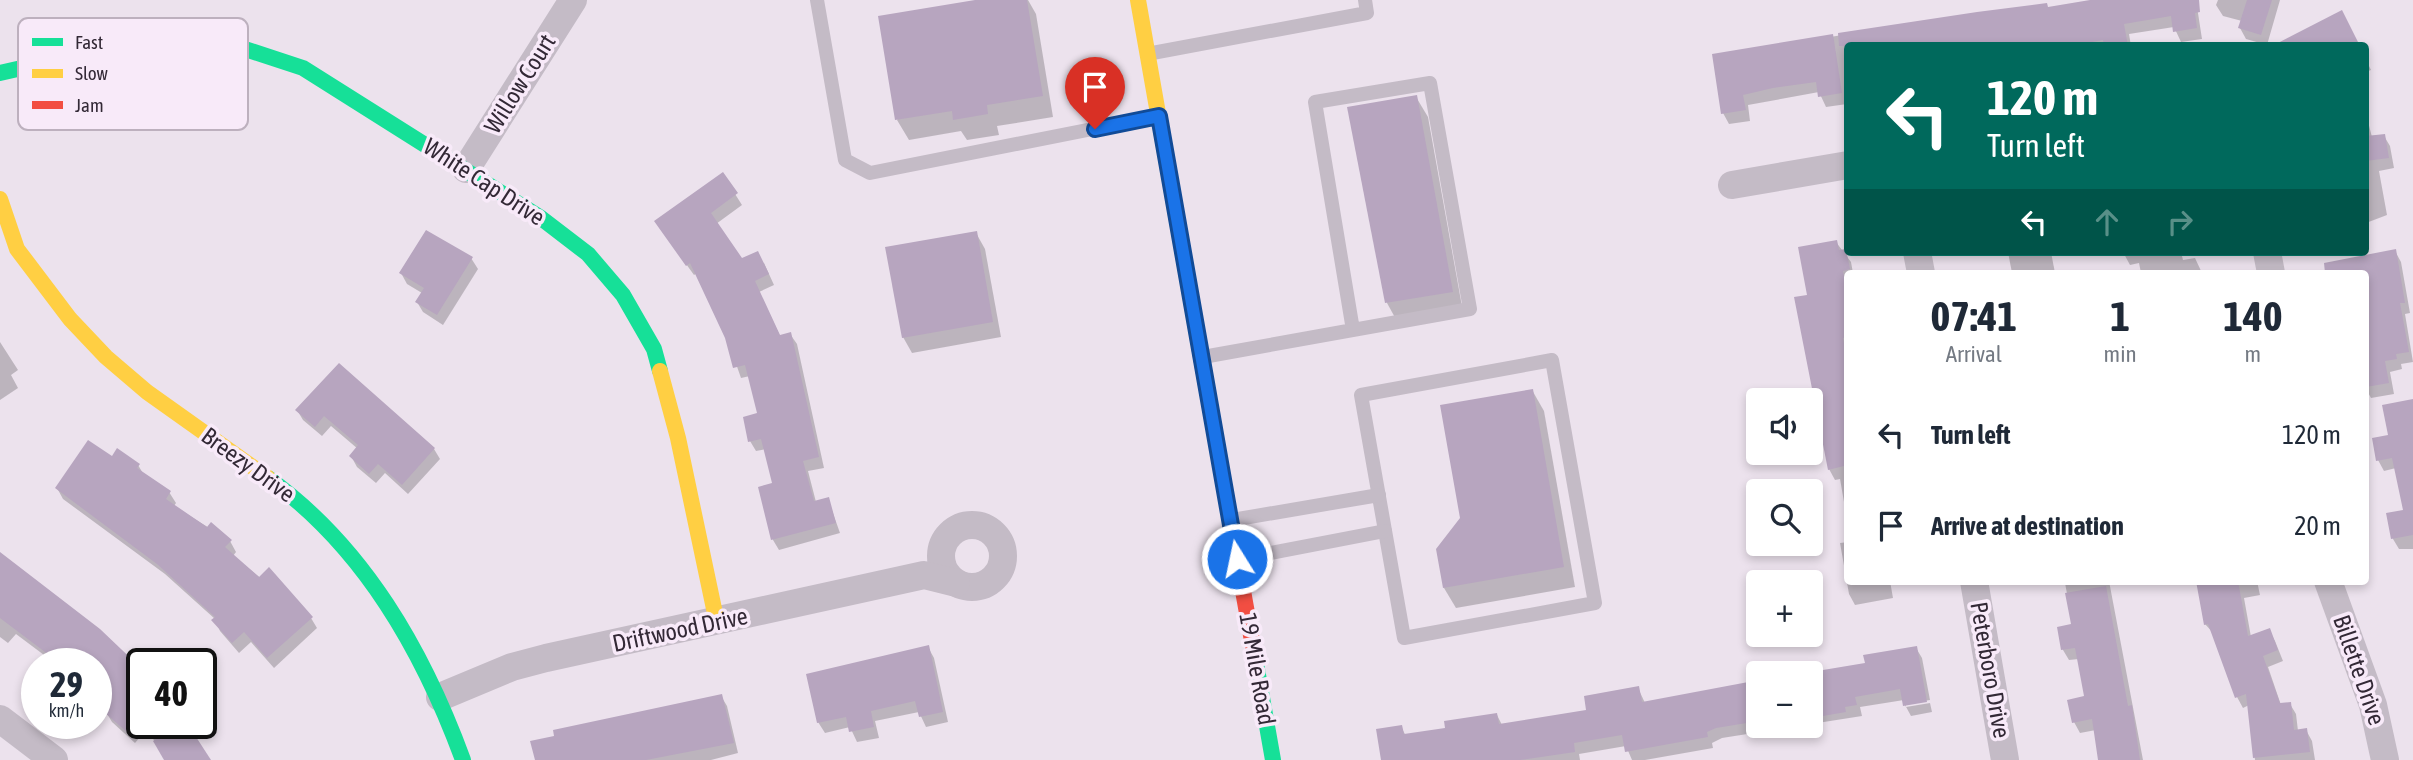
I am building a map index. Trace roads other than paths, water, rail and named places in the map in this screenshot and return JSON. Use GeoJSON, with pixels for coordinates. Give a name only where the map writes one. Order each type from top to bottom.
{"type":"FeatureCollection","features":[{"type":"Feature","properties":{"kind":"street","name":"Willow Court"},"geometry":{"type":"LineString","coordinates":[[466,169],[573,0]]}},
{"type":"Feature","properties":{"kind":"street","name":"19 Mile Road"},"geometry":{"type":"LineString","coordinates":[[1138,0],[1273,760]]}},
{"type":"Feature","properties":{"kind":"street","name":"White Cap Drive"},"geometry":{"type":"LineString","coordinates":[[248,50],[303,68],[541,218],[587,254],[623,295],[654,349],[678,438],[717,623]]}},
{"type":"Feature","properties":{"kind":"street","name":"White Cap Drive"},"geometry":{"type":"LineString","coordinates":[[0,73],[18,69]]}},
{"type":"Feature","properties":{"kind":"street"},"geometry":{"type":"LineString","coordinates":[[1732,185],[1844,167]]}},
{"type":"Feature","properties":{"kind":"street","name":"Breezy Drive"},"geometry":{"type":"LineString","coordinates":[[0,199],[17,249],[70,319],[106,357],[147,392],[266,476],[323,524],[357,562],[400,622],[440,697],[463,760]]}},
{"type":"Feature","properties":{"kind":"street","name":"Driftwood Drive"},"geometry":{"type":"LineString","coordinates":[[440,697],[512,667],[924,575],[975,587],[993,579],[1003,561],[999,542],[985,528],[964,526],[955,530],[924,575]]}},
{"type":"Feature","properties":{"kind":"street"},"geometry":{"type":"LineString","coordinates":[[943,547],[943,567],[956,583]]}},
{"type":"Feature","properties":{"kind":"street","name":"Peterboro Drive"},"geometry":{"type":"LineString","coordinates":[[1975,585],[2005,760]]}},
{"type":"Feature","properties":{"kind":"street","name":"Billette Drive"},"geometry":{"type":"LineString","coordinates":[[2330,585],[2373,705],[2385,760]]}},
{"type":"Feature","properties":{"kind":"street"},"geometry":{"type":"LineString","coordinates":[[0,719],[54,760]]}},
{"type":"Feature","properties":{"kind":"lane"},"geometry":{"type":"LineString","coordinates":[[817,0],[845,160],[870,173],[1159,116]]}},
{"type":"Feature","properties":{"kind":"lane"},"geometry":{"type":"LineString","coordinates":[[1147,54],[1367,13],[1365,0]]}},
{"type":"Feature","properties":{"kind":"lane"},"geometry":{"type":"LineString","coordinates":[[1202,357],[1353,330],[1470,309],[1430,83],[1315,102],[1353,330]]}},
{"type":"Feature","properties":{"kind":"lane"},"geometry":{"type":"LineString","coordinates":[[1552,360],[1595,603],[1404,638],[1379,495],[1361,395],[1552,360]]}},
{"type":"Feature","properties":{"kind":"lane"},"geometry":{"type":"LineString","coordinates":[[1230,520],[1379,495]]}},
{"type":"Feature","properties":{"kind":"lane"},"geometry":{"type":"LineString","coordinates":[[1237,559],[1385,531]]}}]}
